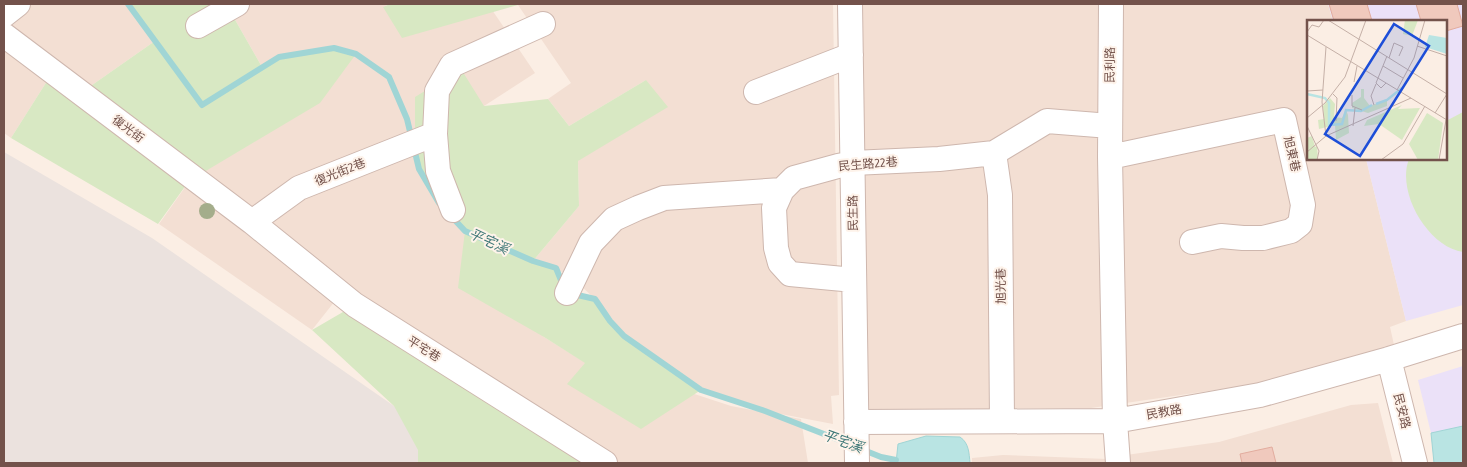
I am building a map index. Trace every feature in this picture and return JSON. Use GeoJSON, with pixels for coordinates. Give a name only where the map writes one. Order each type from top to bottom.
{"type":"FeatureCollection","features":[{"type":"Feature","properties":{"kind":"street"},"geometry":{"type":"LineString","coordinates":[[4,14],[18,4]]}},
{"type":"Feature","properties":{"kind":"street"},"geometry":{"type":"LineString","coordinates":[[198,26],[237,4]]}},
{"type":"Feature","properties":{"kind":"street","name":"民生路"},"geometry":{"type":"LineString","coordinates":[[850,4],[857,463]]}},
{"type":"Feature","properties":{"kind":"street","name":"民利路"},"geometry":{"type":"LineString","coordinates":[[1110,126],[1111,4]]}},
{"type":"Feature","properties":{"kind":"street"},"geometry":{"type":"LineString","coordinates":[[453,210],[438,171],[435,134],[437,91],[452,65],[543,24]]}},
{"type":"Feature","properties":{"kind":"street","name":"復光街"},"geometry":{"type":"LineString","coordinates":[[4,36],[252,222]]}},
{"type":"Feature","properties":{"kind":"street"},"geometry":{"type":"LineString","coordinates":[[756,92],[851,55]]}},
{"type":"Feature","properties":{"kind":"street","name":"旭東巷"},"geometry":{"type":"LineString","coordinates":[[1110,157],[1284,120],[1303,205],[1300,224],[1291,231],[1262,238],[1221,236],[1192,242]]}},
{"type":"Feature","properties":{"kind":"street"},"geometry":{"type":"LineString","coordinates":[[994,153],[1047,121],[1110,126],[1115,421],[1118,463]]}},
{"type":"Feature","properties":{"kind":"street","name":"復光街2巷"},"geometry":{"type":"LineString","coordinates":[[252,222],[299,188],[435,134]]}},
{"type":"Feature","properties":{"kind":"street","name":"民生路22巷"},"geometry":{"type":"LineString","coordinates":[[782,190],[794,178],[838,166],[994,153]]}},
{"type":"Feature","properties":{"kind":"street","name":"旭光巷"},"geometry":{"type":"LineString","coordinates":[[994,153],[1000,195],[1002,420]]}},
{"type":"Feature","properties":{"kind":"street"},"geometry":{"type":"LineString","coordinates":[[567,293],[591,243],[614,219],[664,198],[782,190],[774,208],[776,248],[780,263],[790,274],[854,280]]}},
{"type":"Feature","properties":{"kind":"street","name":"平宅巷"},"geometry":{"type":"LineString","coordinates":[[252,222],[355,305],[605,463]]}},
{"type":"Feature","properties":{"kind":"street","name":"民教路"},"geometry":{"type":"LineString","coordinates":[[856,422],[1115,421],[1260,395],[1463,336]]}},
{"type":"Feature","properties":{"kind":"street","name":"民安路"},"geometry":{"type":"LineString","coordinates":[[1389,359],[1415,463]]}},
{"type":"Feature","properties":{"kind":"shaded area"},"geometry":{"type":"Polygon","coordinates":[[[4,4],[128,4],[155,41],[75,97],[49,78],[11,138],[4,133],[4,4]]]}},
{"type":"Feature","properties":{"kind":"shaded area"},"geometry":{"type":"Polygon","coordinates":[[[226,4],[388,4],[384,7],[488,4],[535,73],[484,106],[465,231],[544,337],[586,363],[568,384],[667,385],[731,406],[801,419],[808,463],[610,463],[346,287],[312,330],[159,224],[193,176],[355,54],[334,48],[279,57],[262,67],[226,4]]]}},
{"type":"Feature","properties":{"kind":"shaded area"},"geometry":{"type":"Polygon","coordinates":[[[519,4],[833,4],[839,395],[831,396],[833,424],[765,411],[701,390],[624,336],[610,321],[595,299],[578,283],[556,268],[533,261],[579,206],[578,161],[646,80],[569,126],[548,99],[571,83],[519,4]]]}},
{"type":"Feature","properties":{"kind":"shaded area"},"geometry":{"type":"Polygon","coordinates":[[[850,4],[1328,4],[1333,20],[1307,20],[1307,160],[1366,160],[1406,321],[1390,327],[1394,345],[1257,384],[1091,408],[1020,408],[935,412],[856,422],[850,4]]]}},
{"type":"Feature","properties":{"kind":"shaded area"},"geometry":{"type":"Polygon","coordinates":[[[1328,4],[1463,4],[1463,305],[1406,321],[1366,160],[1447,160],[1447,20],[1333,20],[1328,4]]]}},
{"type":"Feature","properties":{"kind":"shaded area"},"geometry":{"type":"Polygon","coordinates":[[[4,152],[152,238],[394,406],[512,463],[4,463],[4,152]]]}},
{"type":"Feature","properties":{"kind":"shaded area"},"geometry":{"type":"Polygon","coordinates":[[[1463,366],[1463,463],[1434,463],[1431,433],[1418,380],[1463,366]]]}},
{"type":"Feature","properties":{"kind":"shaded area"},"geometry":{"type":"Polygon","coordinates":[[[1378,403],[1393,463],[1127,463],[1126,455],[1219,442],[1351,405],[1378,403]]]}},
{"type":"Feature","properties":{"kind":"shaded area"},"geometry":{"type":"Polygon","coordinates":[[[1003,455],[1107,459],[1107,463],[972,463],[972,458],[1003,455]]]}},
{"type":"Feature","properties":{"kind":"green space"},"geometry":{"type":"Polygon","coordinates":[[[128,4],[226,4],[262,67],[279,57],[334,48],[356,54],[320,103],[189,181],[158,224],[11,138],[49,78],[75,97],[155,41],[128,4]]]}},
{"type":"Feature","properties":{"kind":"green space"},"geometry":{"type":"Polygon","coordinates":[[[390,4],[519,4],[402,38],[383,7],[390,4]]]}},
{"type":"Feature","properties":{"kind":"green space"},"geometry":{"type":"Polygon","coordinates":[[[461,69],[484,106],[548,99],[569,126],[646,80],[668,107],[578,161],[579,206],[533,261],[556,268],[567,293],[595,299],[610,321],[624,336],[701,390],[641,429],[567,384],[585,363],[544,337],[458,288],[465,231],[441,207],[419,169],[415,146],[415,97],[461,69]]]}},
{"type":"Feature","properties":{"kind":"green space"},"geometry":{"type":"Polygon","coordinates":[[[1463,112],[1463,252],[1450,248],[1427,229],[1411,202],[1407,187],[1406,172],[1409,160],[1447,160],[1447,120],[1463,112]]]}},
{"type":"Feature","properties":{"kind":"green space"},"geometry":{"type":"Polygon","coordinates":[[[355,305],[606,463],[418,463],[418,450],[394,406],[312,330],[355,305]]]}},
{"type":"Feature","properties":{"kind":"water"},"geometry":{"type":"Polygon","coordinates":[[[1463,426],[1463,463],[1434,463],[1431,433],[1463,426]]]}},
{"type":"Feature","properties":{"kind":"water"},"geometry":{"type":"Polygon","coordinates":[[[926,436],[960,437],[967,445],[970,463],[896,463],[898,444],[926,436]]]}},
{"type":"Feature","properties":{"kind":"building"},"geometry":{"type":"Polygon","coordinates":[[[1329,4],[1367,4],[1372,20],[1334,20],[1329,4]]]}},
{"type":"Feature","properties":{"kind":"building"},"geometry":{"type":"Polygon","coordinates":[[[1416,4],[1457,4],[1463,26],[1447,31],[1447,20],[1421,20],[1416,4]]]}},
{"type":"Feature","properties":{"kind":"building"},"geometry":{"type":"Polygon","coordinates":[[[1272,447],[1276,463],[1242,463],[1240,454],[1272,447]]]}},
{"type":"Feature","properties":{"kind":"waterway","name":"平宅溪"},"geometry":{"type":"LineString","coordinates":[[128,4],[202,105],[279,57],[334,48],[356,54],[389,77],[407,119],[419,169],[439,203]]}},
{"type":"Feature","properties":{"kind":"waterway","name":"平宅溪"},"geometry":{"type":"LineString","coordinates":[[451,216],[465,231],[533,261],[556,268],[563,285]]}},
{"type":"Feature","properties":{"kind":"waterway","name":"平宅溪"},"geometry":{"type":"LineString","coordinates":[[573,294],[595,299],[610,321],[624,336],[701,390],[765,411],[852,445]]}},
{"type":"Feature","properties":{"kind":"waterway","name":"平宅溪"},"geometry":{"type":"LineString","coordinates":[[861,449],[881,457],[896,460]]}}]}
